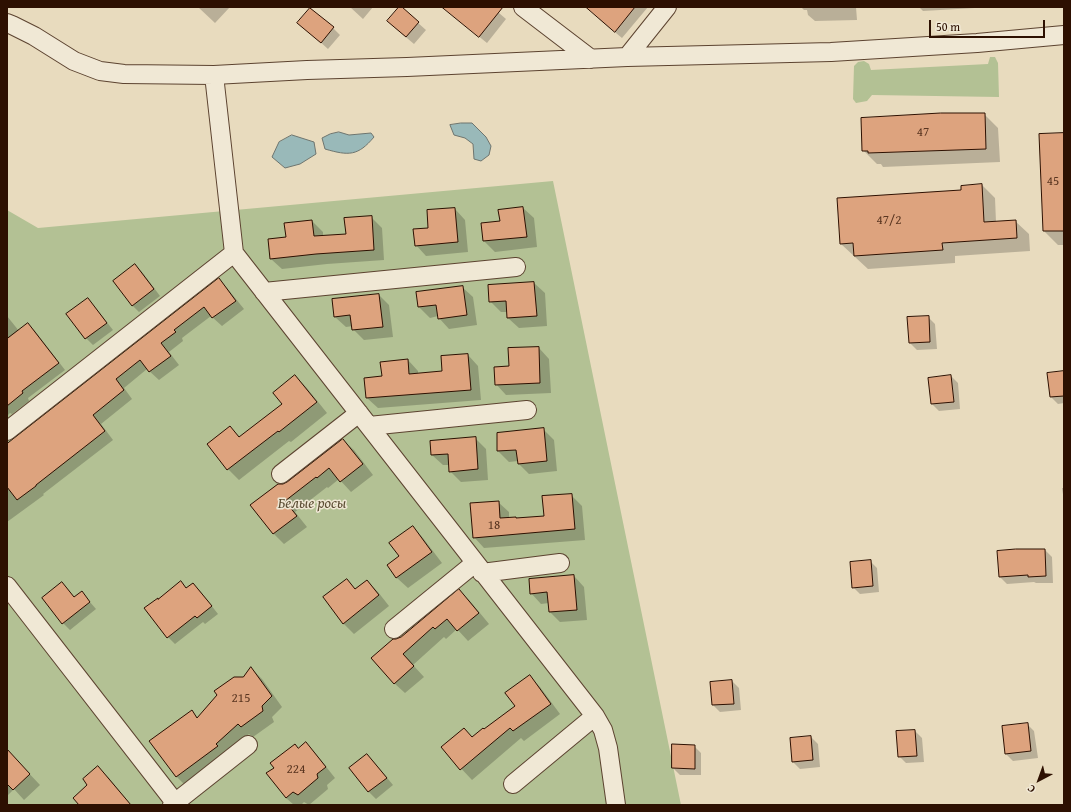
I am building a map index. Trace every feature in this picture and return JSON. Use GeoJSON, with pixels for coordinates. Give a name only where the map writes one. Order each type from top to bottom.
{"type":"FeatureCollection","features":[{"type":"Feature","properties":{"kind":"street"},"geometry":{"type":"LineString","coordinates":[[523,7],[591,59]]}},
{"type":"Feature","properties":{"kind":"street"},"geometry":{"type":"LineString","coordinates":[[627,57],[667,7]]}},
{"type":"Feature","properties":{"kind":"street"},"geometry":{"type":"LineString","coordinates":[[7,23],[34,36],[74,61],[100,71],[124,74],[214,75],[627,57],[831,52],[977,43],[1064,35]]}},
{"type":"Feature","properties":{"kind":"street"},"geometry":{"type":"LineString","coordinates":[[214,75],[234,253],[595,716],[603,730],[608,748],[616,805]]}},
{"type":"Feature","properties":{"kind":"street"},"geometry":{"type":"LineString","coordinates":[[7,431],[234,253]]}},
{"type":"Feature","properties":{"kind":"street"},"geometry":{"type":"LineString","coordinates":[[264,292],[516,267]]}},
{"type":"Feature","properties":{"kind":"street"},"geometry":{"type":"LineString","coordinates":[[281,474],[364,420],[527,410]]}},
{"type":"Feature","properties":{"kind":"street"},"geometry":{"type":"LineString","coordinates":[[394,629],[479,568],[560,563]]}},
{"type":"Feature","properties":{"kind":"street"},"geometry":{"type":"LineString","coordinates":[[7,586],[175,804],[248,745]]}},
{"type":"Feature","properties":{"kind":"street"},"geometry":{"type":"LineString","coordinates":[[513,784],[595,716]]}},
{"type":"Feature","properties":{"kind":"green space"},"geometry":{"type":"Polygon","coordinates":[[[990,57],[995,57],[998,63],[999,97],[872,95],[867,101],[856,103],[853,99],[854,66],[858,62],[864,61],[869,64],[871,70],[988,64],[990,57]]]}},
{"type":"Feature","properties":{"kind":"green space","name":"Белые росы"},"geometry":{"type":"Polygon","coordinates":[[[553,181],[681,805],[7,805],[7,210],[38,228],[553,181]]]}},
{"type":"Feature","properties":{"kind":"water"},"geometry":{"type":"Polygon","coordinates":[[[472,123],[486,137],[491,146],[489,155],[481,161],[474,159],[473,144],[465,138],[454,135],[450,125],[472,123]]]}},
{"type":"Feature","properties":{"kind":"water"},"geometry":{"type":"Polygon","coordinates":[[[339,132],[349,135],[371,133],[374,137],[363,148],[352,153],[341,153],[325,149],[322,138],[339,132]]]}},
{"type":"Feature","properties":{"kind":"water"},"geometry":{"type":"Polygon","coordinates":[[[292,135],[314,142],[316,154],[300,164],[285,168],[272,157],[279,142],[292,135]]]}},
{"type":"Feature","properties":{"kind":"building"},"geometry":{"type":"Polygon","coordinates":[[[399,7],[402,7],[419,22],[406,37],[387,21],[399,7]]]}},
{"type":"Feature","properties":{"kind":"building"},"geometry":{"type":"Polygon","coordinates":[[[442,7],[503,7],[479,37],[442,7]]]}},
{"type":"Feature","properties":{"kind":"building"},"geometry":{"type":"Polygon","coordinates":[[[586,7],[635,7],[615,32],[586,7]]]}},
{"type":"Feature","properties":{"kind":"building"},"geometry":{"type":"Polygon","coordinates":[[[310,8],[334,27],[321,43],[297,23],[310,8]]]}},
{"type":"Feature","properties":{"kind":"building"},"geometry":{"type":"Polygon","coordinates":[[[941,113],[985,113],[986,149],[868,153],[868,151],[862,151],[861,118],[941,113]]]}},
{"type":"Feature","properties":{"kind":"building"},"geometry":{"type":"Polygon","coordinates":[[[1064,133],[1064,231],[1043,231],[1039,134],[1064,133]]]}},
{"type":"Feature","properties":{"kind":"building"},"geometry":{"type":"Polygon","coordinates":[[[982,184],[984,222],[1016,220],[1017,238],[942,243],[943,250],[854,256],[853,243],[840,244],[837,198],[961,190],[961,186],[982,184]]]}},
{"type":"Feature","properties":{"kind":"building"},"geometry":{"type":"Polygon","coordinates":[[[523,207],[527,237],[483,241],[481,223],[500,221],[498,210],[523,207]]]}},
{"type":"Feature","properties":{"kind":"building"},"geometry":{"type":"Polygon","coordinates":[[[455,208],[458,242],[415,246],[413,229],[428,228],[427,210],[455,208]]]}},
{"type":"Feature","properties":{"kind":"building"},"geometry":{"type":"Polygon","coordinates":[[[372,216],[374,250],[270,259],[268,239],[286,237],[284,223],[312,220],[314,236],[346,234],[344,218],[372,216]]]}},
{"type":"Feature","properties":{"kind":"building"},"geometry":{"type":"Polygon","coordinates":[[[135,264],[154,289],[132,306],[113,281],[135,264]]]}},
{"type":"Feature","properties":{"kind":"building"},"geometry":{"type":"Polygon","coordinates":[[[219,278],[236,301],[212,318],[204,307],[174,330],[176,332],[161,343],[171,356],[149,372],[140,360],[116,379],[124,390],[93,415],[105,431],[17,500],[7,487],[7,444],[219,278]]]}},
{"type":"Feature","properties":{"kind":"building"},"geometry":{"type":"Polygon","coordinates":[[[534,282],[537,316],[507,318],[506,301],[489,302],[488,285],[534,282]]]}},
{"type":"Feature","properties":{"kind":"building"},"geometry":{"type":"Polygon","coordinates":[[[463,286],[467,315],[438,319],[436,305],[418,307],[416,292],[463,286]]]}},
{"type":"Feature","properties":{"kind":"building"},"geometry":{"type":"Polygon","coordinates":[[[379,294],[383,327],[352,330],[350,315],[334,317],[332,299],[379,294]]]}},
{"type":"Feature","properties":{"kind":"building"},"geometry":{"type":"Polygon","coordinates":[[[88,298],[107,323],[85,339],[66,314],[88,298]]]}},
{"type":"Feature","properties":{"kind":"building"},"geometry":{"type":"Polygon","coordinates":[[[929,316],[930,342],[909,343],[907,317],[929,316]]]}},
{"type":"Feature","properties":{"kind":"building"},"geometry":{"type":"Polygon","coordinates":[[[28,323],[59,363],[22,391],[23,393],[7,406],[7,339],[28,323]]]}},
{"type":"Feature","properties":{"kind":"building"},"geometry":{"type":"Polygon","coordinates":[[[539,347],[540,383],[495,385],[494,367],[509,366],[508,348],[539,347]]]}},
{"type":"Feature","properties":{"kind":"building"},"geometry":{"type":"Polygon","coordinates":[[[468,354],[471,390],[366,398],[364,378],[382,376],[380,362],[408,359],[409,374],[442,371],[441,356],[468,354]]]}},
{"type":"Feature","properties":{"kind":"building"},"geometry":{"type":"Polygon","coordinates":[[[1064,371],[1064,396],[1050,397],[1047,373],[1064,371]]]}},
{"type":"Feature","properties":{"kind":"building"},"geometry":{"type":"Polygon","coordinates":[[[295,375],[317,402],[227,470],[207,444],[230,426],[239,437],[282,404],[273,393],[295,375]]]}},
{"type":"Feature","properties":{"kind":"building"},"geometry":{"type":"Polygon","coordinates":[[[951,375],[954,402],[931,404],[928,378],[951,375]]]}},
{"type":"Feature","properties":{"kind":"building"},"geometry":{"type":"Polygon","coordinates":[[[544,428],[547,461],[518,464],[516,450],[497,451],[497,433],[544,428]]]}},
{"type":"Feature","properties":{"kind":"building"},"geometry":{"type":"Polygon","coordinates":[[[476,437],[478,469],[449,472],[448,454],[431,455],[430,441],[476,437]]]}},
{"type":"Feature","properties":{"kind":"building"},"geometry":{"type":"Polygon","coordinates":[[[343,439],[363,464],[340,482],[329,468],[285,501],[297,516],[273,534],[250,505],[278,484],[287,482],[343,439]]]}},
{"type":"Feature","properties":{"kind":"building"},"geometry":{"type":"Polygon","coordinates":[[[572,494],[575,529],[473,538],[470,503],[499,501],[500,518],[544,516],[542,496],[572,494]]]}},
{"type":"Feature","properties":{"kind":"building"},"geometry":{"type":"Polygon","coordinates":[[[413,526],[432,552],[396,578],[387,565],[399,556],[389,543],[413,526]]]}},
{"type":"Feature","properties":{"kind":"building"},"geometry":{"type":"Polygon","coordinates":[[[1016,549],[1045,549],[1046,576],[1028,577],[1028,575],[999,577],[997,551],[1016,549]]]}},
{"type":"Feature","properties":{"kind":"building"},"geometry":{"type":"Polygon","coordinates":[[[871,560],[873,586],[852,588],[850,562],[871,560]]]}},
{"type":"Feature","properties":{"kind":"building"},"geometry":{"type":"Polygon","coordinates":[[[574,575],[577,610],[549,612],[547,592],[530,594],[529,579],[574,575]]]}},
{"type":"Feature","properties":{"kind":"building"},"geometry":{"type":"Polygon","coordinates":[[[347,579],[355,589],[367,580],[379,595],[343,624],[323,597],[347,579]]]}},
{"type":"Feature","properties":{"kind":"building"},"geometry":{"type":"Polygon","coordinates":[[[181,581],[186,588],[193,583],[212,606],[197,618],[195,616],[167,638],[144,608],[181,581]]]}},
{"type":"Feature","properties":{"kind":"building"},"geometry":{"type":"Polygon","coordinates":[[[62,582],[74,597],[82,591],[90,602],[62,624],[42,598],[62,582]]]}},
{"type":"Feature","properties":{"kind":"building"},"geometry":{"type":"Polygon","coordinates":[[[459,589],[479,613],[457,631],[447,619],[435,629],[433,627],[403,654],[414,666],[394,684],[371,658],[393,639],[401,637],[459,589]]]}},
{"type":"Feature","properties":{"kind":"building"},"geometry":{"type":"Polygon","coordinates":[[[251,667],[272,696],[262,706],[263,711],[241,727],[238,724],[216,744],[218,746],[176,777],[149,741],[192,710],[197,718],[217,695],[214,691],[234,677],[243,677],[251,667]]]}},
{"type":"Feature","properties":{"kind":"building"},"geometry":{"type":"Polygon","coordinates":[[[530,675],[551,704],[513,731],[510,728],[460,770],[441,747],[464,728],[472,737],[515,706],[505,693],[530,675]]]}},
{"type":"Feature","properties":{"kind":"building"},"geometry":{"type":"Polygon","coordinates":[[[732,680],[734,704],[712,705],[710,682],[732,680]]]}},
{"type":"Feature","properties":{"kind":"building"},"geometry":{"type":"Polygon","coordinates":[[[1028,723],[1031,751],[1005,754],[1002,726],[1028,723]]]}},
{"type":"Feature","properties":{"kind":"building"},"geometry":{"type":"Polygon","coordinates":[[[915,730],[917,756],[898,757],[896,731],[915,730]]]}},
{"type":"Feature","properties":{"kind":"building"},"geometry":{"type":"Polygon","coordinates":[[[811,736],[813,760],[792,762],[790,738],[811,736]]]}},
{"type":"Feature","properties":{"kind":"building"},"geometry":{"type":"Polygon","coordinates":[[[306,742],[326,767],[317,774],[318,778],[298,795],[293,792],[286,798],[266,773],[274,768],[270,763],[295,744],[298,748],[306,742]]]}},
{"type":"Feature","properties":{"kind":"building"},"geometry":{"type":"Polygon","coordinates":[[[672,744],[695,745],[695,769],[672,768],[672,744]]]}},
{"type":"Feature","properties":{"kind":"building"},"geometry":{"type":"Polygon","coordinates":[[[7,749],[30,774],[13,790],[7,784],[7,749]]]}},
{"type":"Feature","properties":{"kind":"building"},"geometry":{"type":"Polygon","coordinates":[[[367,754],[387,778],[368,792],[349,768],[367,754]]]}},
{"type":"Feature","properties":{"kind":"building"},"geometry":{"type":"Polygon","coordinates":[[[98,766],[131,805],[79,805],[73,798],[87,785],[83,779],[98,766]]]}}]}
